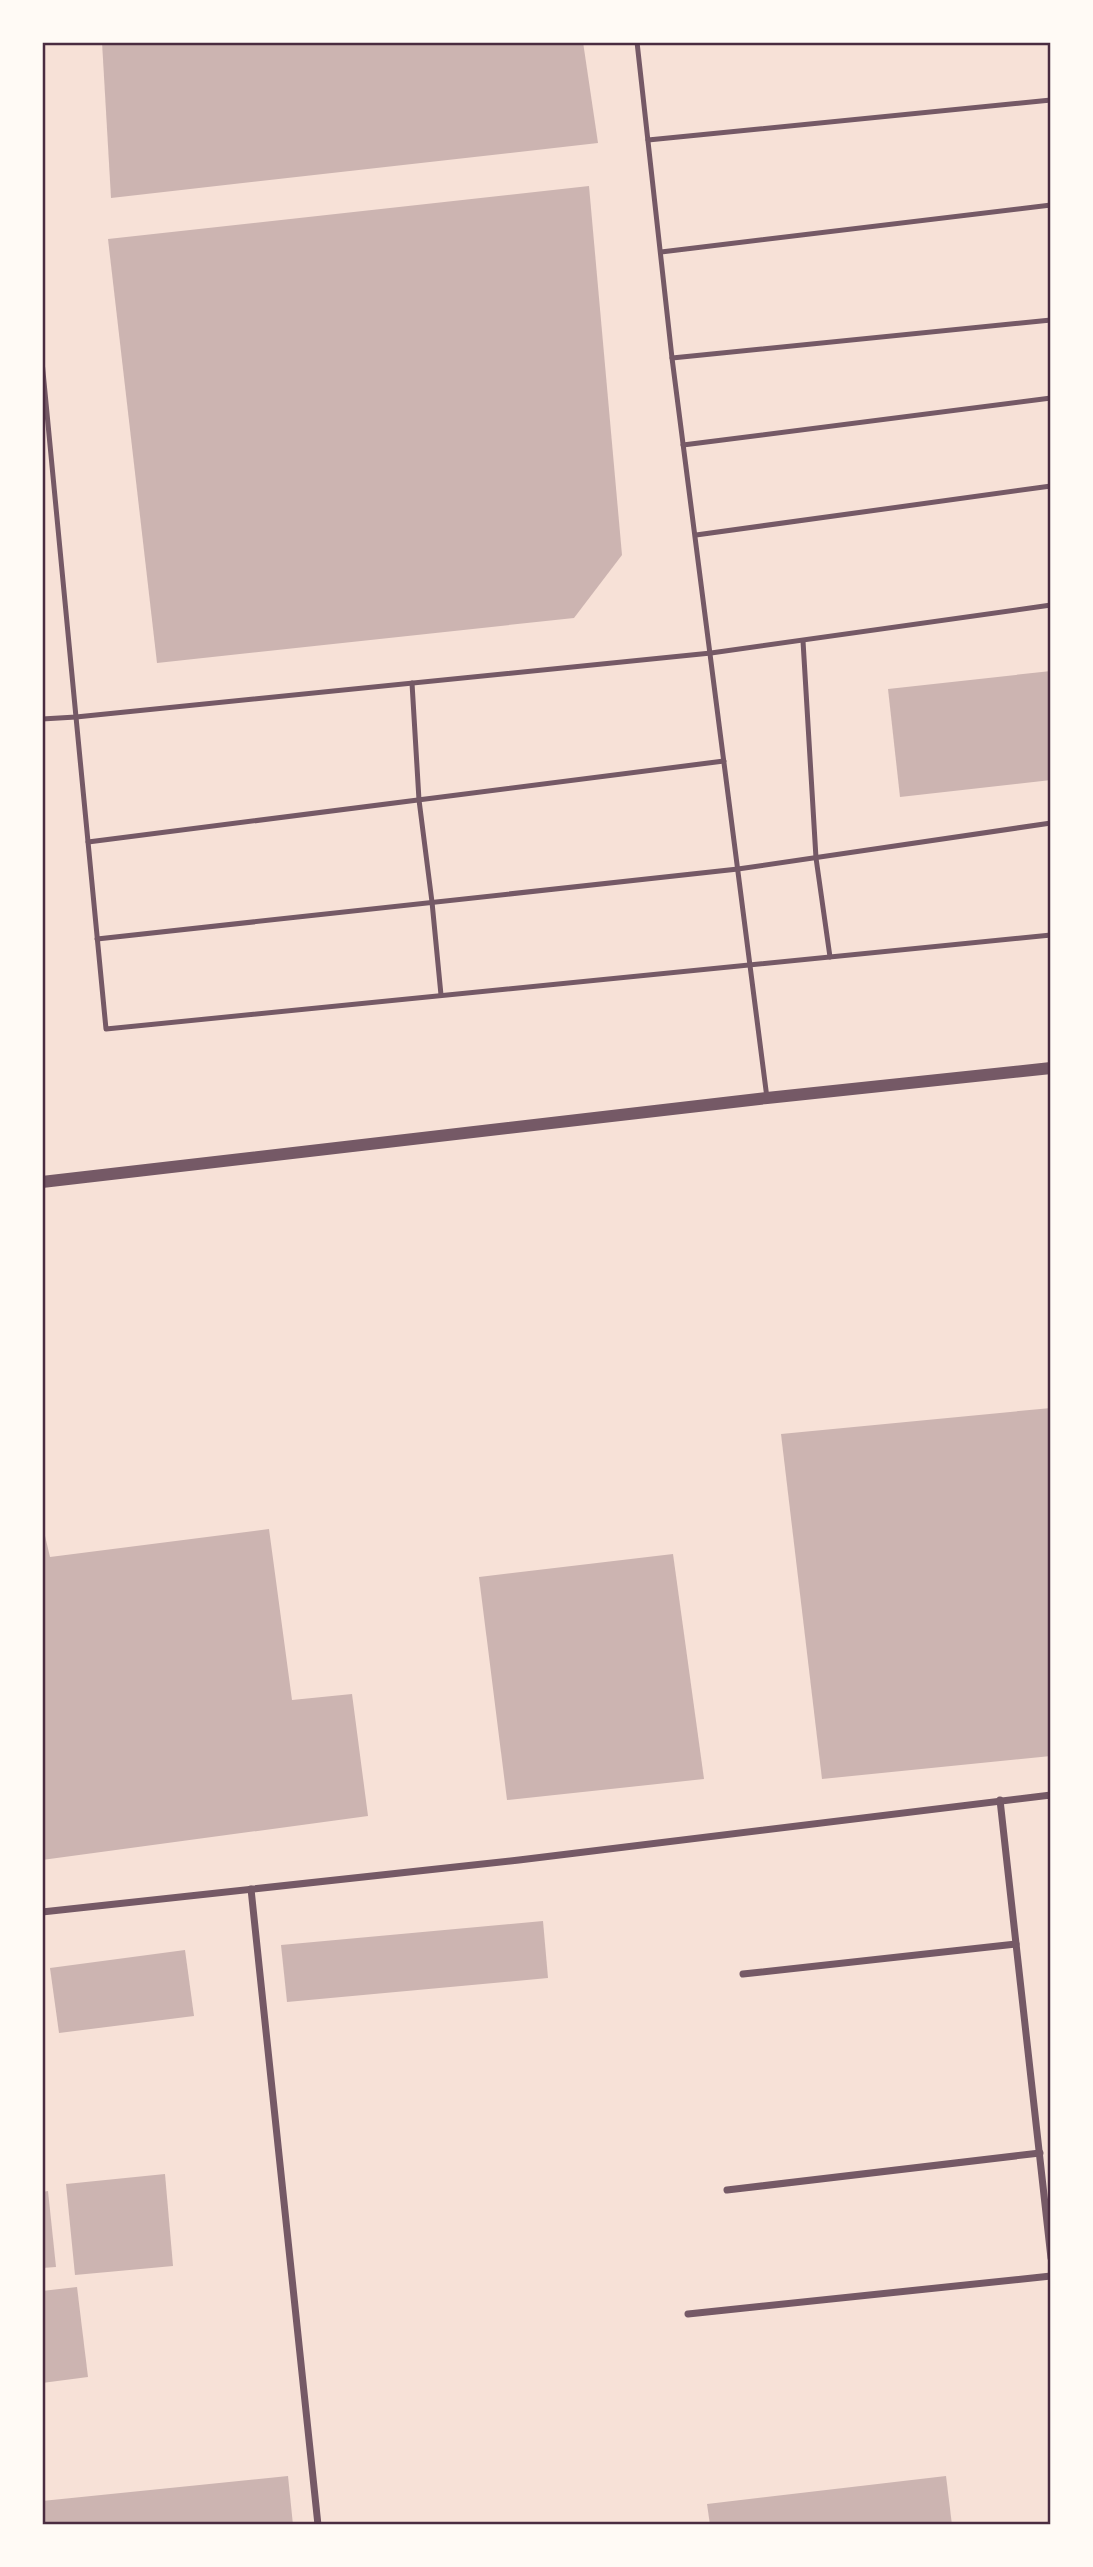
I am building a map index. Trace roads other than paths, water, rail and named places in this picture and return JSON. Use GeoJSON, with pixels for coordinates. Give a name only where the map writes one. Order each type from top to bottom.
{"type":"FeatureCollection","features":[{"type":"Feature","properties":{"kind":"street"},"geometry":{"type":"LineString","coordinates":[[42,1182],[1051,1068]]}},
{"type":"Feature","properties":{"kind":"street"},"geometry":{"type":"LineString","coordinates":[[42,1912],[519,1860],[1051,1795]]}},
{"type":"Feature","properties":{"kind":"street"},"geometry":{"type":"LineString","coordinates":[[1000,1800],[1051,2258]]}},
{"type":"Feature","properties":{"kind":"street"},"geometry":{"type":"LineString","coordinates":[[251,1889],[318,2525]]}},
{"type":"Feature","properties":{"kind":"street"},"geometry":{"type":"LineString","coordinates":[[743,1974],[1016,1944]]}},
{"type":"Feature","properties":{"kind":"street"},"geometry":{"type":"LineString","coordinates":[[727,2190],[1040,2153]]}},
{"type":"Feature","properties":{"kind":"street"},"geometry":{"type":"LineString","coordinates":[[688,2314],[1051,2276]]}},
{"type":"Feature","properties":{"kind":"lane"},"geometry":{"type":"LineString","coordinates":[[637,42],[662,252],[671,358],[768,1098]]}},
{"type":"Feature","properties":{"kind":"lane"},"geometry":{"type":"LineString","coordinates":[[648,140],[1051,100]]}},
{"type":"Feature","properties":{"kind":"lane"},"geometry":{"type":"LineString","coordinates":[[662,252],[1051,205]]}},
{"type":"Feature","properties":{"kind":"lane"},"geometry":{"type":"LineString","coordinates":[[671,358],[1051,320]]}},
{"type":"Feature","properties":{"kind":"lane"},"geometry":{"type":"LineString","coordinates":[[42,361],[106,1028],[1051,935]]}},
{"type":"Feature","properties":{"kind":"lane"},"geometry":{"type":"LineString","coordinates":[[683,444],[1051,398]]}},
{"type":"Feature","properties":{"kind":"lane"},"geometry":{"type":"LineString","coordinates":[[696,535],[1051,486]]}},
{"type":"Feature","properties":{"kind":"lane"},"geometry":{"type":"LineString","coordinates":[[42,719],[711,653],[1051,606]]}},
{"type":"Feature","properties":{"kind":"lane"},"geometry":{"type":"LineString","coordinates":[[803,641],[816,858],[830,957]]}},
{"type":"Feature","properties":{"kind":"lane"},"geometry":{"type":"LineString","coordinates":[[412,683],[419,800],[440,995]]}},
{"type":"Feature","properties":{"kind":"lane"},"geometry":{"type":"LineString","coordinates":[[88,842],[724,761]]}},
{"type":"Feature","properties":{"kind":"lane"},"geometry":{"type":"LineString","coordinates":[[97,939],[738,869],[1051,824]]}}]}
